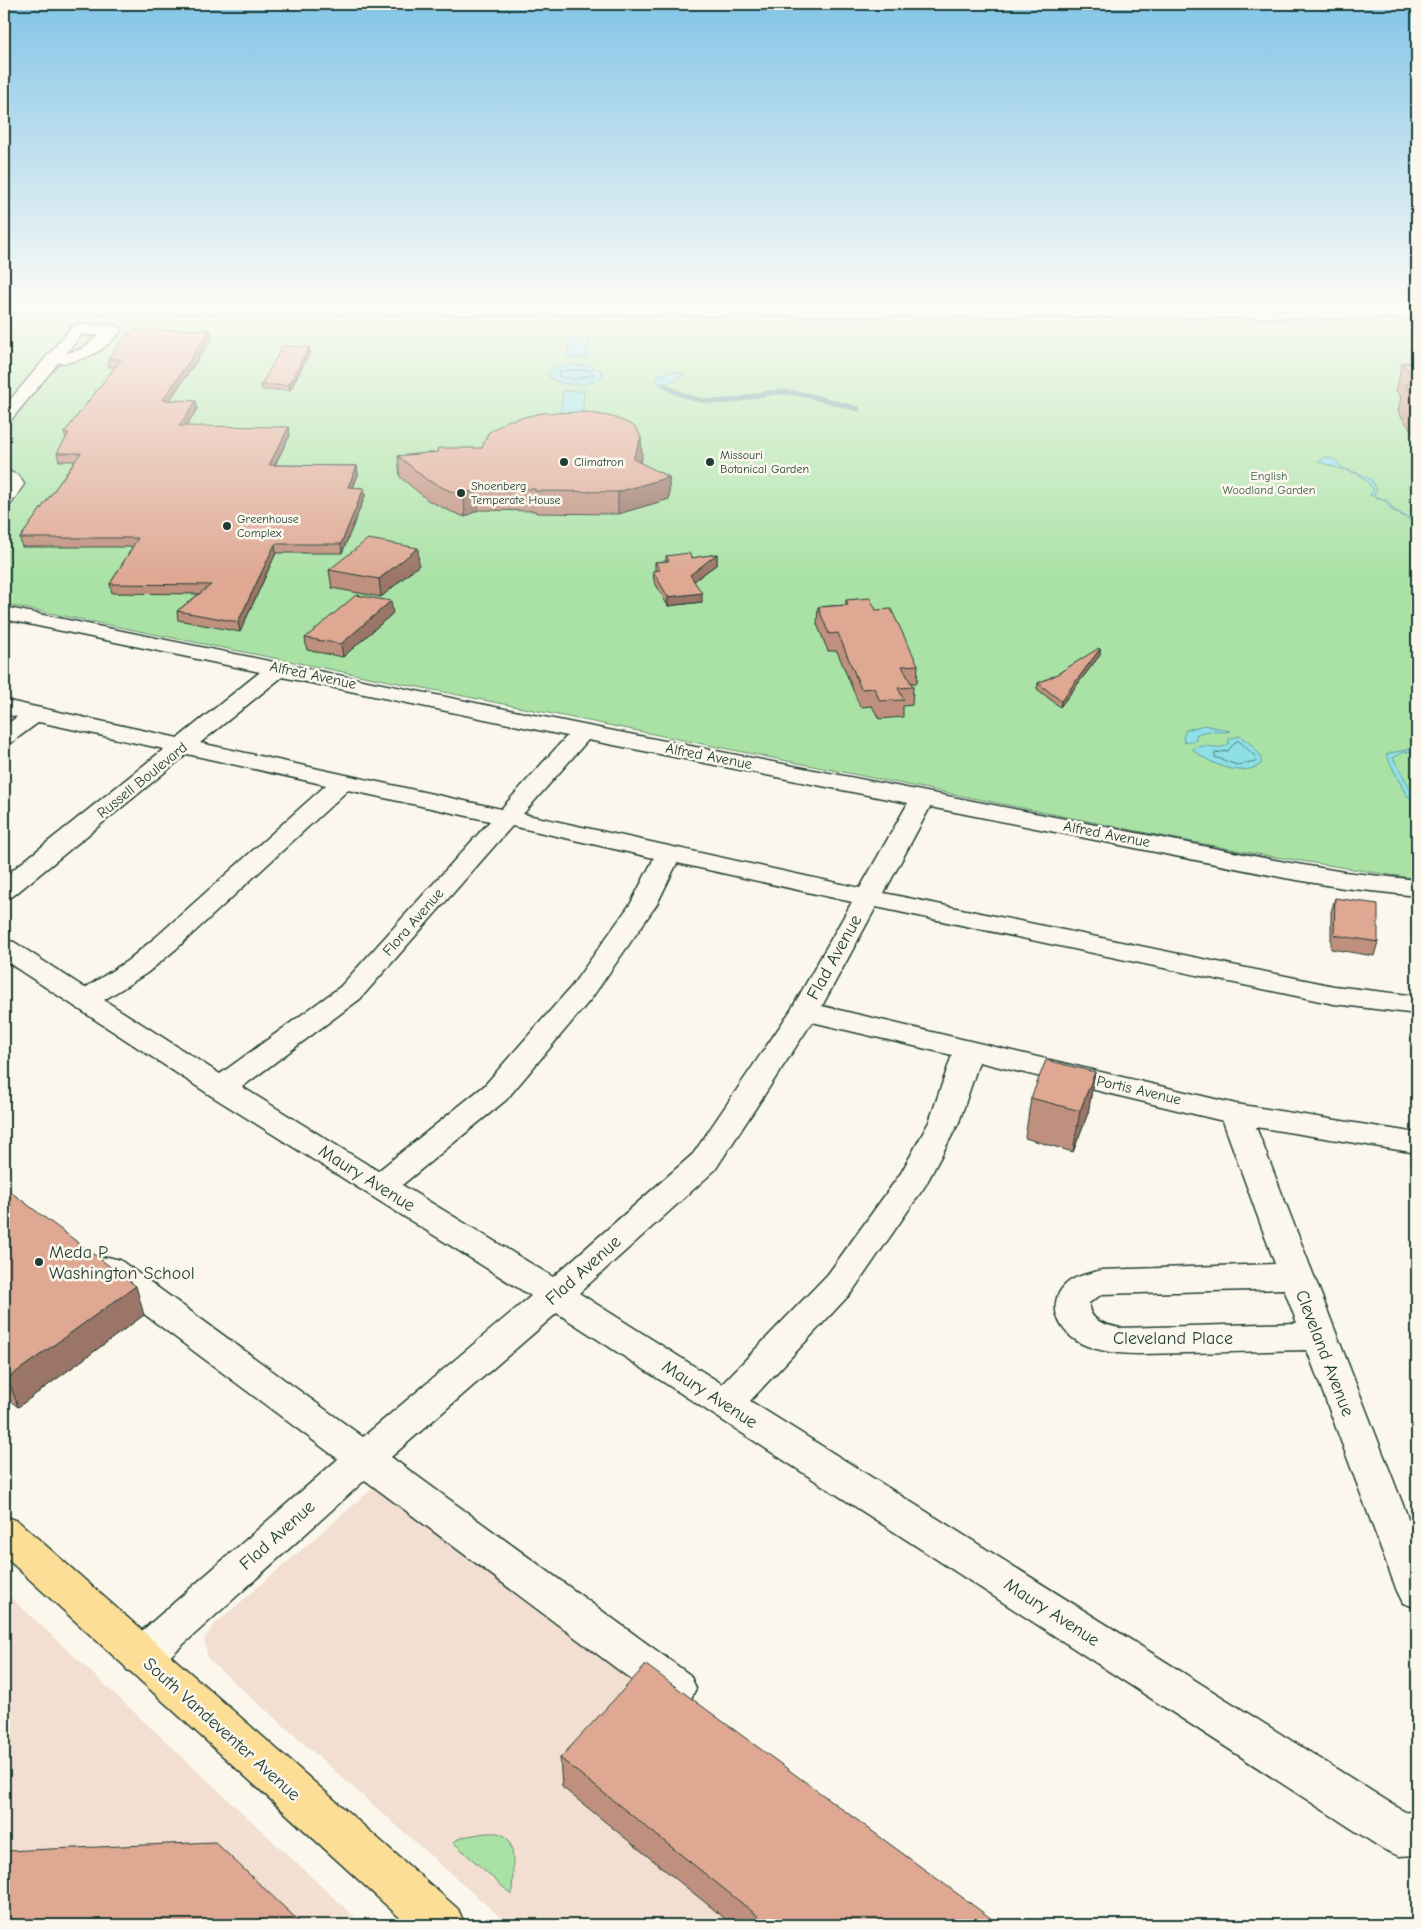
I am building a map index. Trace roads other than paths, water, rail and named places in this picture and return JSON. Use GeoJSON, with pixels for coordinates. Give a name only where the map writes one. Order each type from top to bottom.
{"type":"FeatureCollection","features":[{"type":"Feature","properties":{"kind":"main road","name":"South Vandeventer Avenue"},"geometry":{"type":"LineString","coordinates":[[9,1545],[141,1657],[442,1925]]}},
{"type":"Feature","properties":{"kind":"street"},"geometry":{"type":"LineString","coordinates":[[5,413],[19,397]]}},
{"type":"Feature","properties":{"kind":"street"},"geometry":{"type":"LineString","coordinates":[[4,474],[13,480],[14,484],[4,500]]}},
{"type":"Feature","properties":{"kind":"street","name":"Alfred Avenue"},"geometry":{"type":"LineString","coordinates":[[4,613],[583,732],[1285,870],[1344,880],[1417,888]]}},
{"type":"Feature","properties":{"kind":"street","name":"Russell Boulevard"},"geometry":{"type":"LineString","coordinates":[[4,890],[279,668]]}},
{"type":"Feature","properties":{"kind":"street"},"geometry":{"type":"LineString","coordinates":[[4,707],[867,897],[1334,995],[1417,1005]]}},
{"type":"Feature","properties":{"kind":"street"},"geometry":{"type":"LineString","coordinates":[[4,737],[35,714]]}},
{"type":"Feature","properties":{"kind":"street","name":"Flora Avenue"},"geometry":{"type":"LineString","coordinates":[[222,1088],[350,993],[583,732]]}},
{"type":"Feature","properties":{"kind":"street"},"geometry":{"type":"LineString","coordinates":[[85,1000],[137,967],[166,943],[343,782]]}},
{"type":"Feature","properties":{"kind":"street","name":"Flad Avenue"},"geometry":{"type":"LineString","coordinates":[[141,1657],[363,1459],[555,1295],[704,1162],[804,1011],[923,798]]}},
{"type":"Feature","properties":{"kind":"street"},"geometry":{"type":"LineString","coordinates":[[380,1186],[501,1086],[581,993],[644,904],[669,854]]}},
{"type":"Feature","properties":{"kind":"street","name":"Maury Avenue"},"geometry":{"type":"LineString","coordinates":[[4,948],[222,1088],[555,1295],[1400,1834],[1417,1834]]}},
{"type":"Feature","properties":{"kind":"street","name":"Portis Avenue"},"geometry":{"type":"LineString","coordinates":[[804,1011],[1236,1114],[1417,1143]]}},
{"type":"Feature","properties":{"kind":"street"},"geometry":{"type":"LineString","coordinates":[[725,1404],[840,1283],[914,1178],[944,1122],[968,1050]]}},
{"type":"Feature","properties":{"kind":"street","name":"Cleveland Avenue"},"geometry":{"type":"LineString","coordinates":[[1236,1114],[1417,1591]]}},
{"type":"Feature","properties":{"kind":"street"},"geometry":{"type":"LineString","coordinates":[[84,1251],[704,1710]]}},
{"type":"Feature","properties":{"kind":"street","name":"Cleveland Place"},"geometry":{"type":"LineString","coordinates":[[1296,1276],[1088,1284],[1078,1291],[1072,1300],[1071,1311],[1079,1324],[1089,1332],[1104,1338],[1120,1341],[1319,1336]]}},
{"type":"Feature","properties":{"kind":"water"},"geometry":{"type":"Polygon","coordinates":[[[562,397],[584,397],[582,418],[560,418],[562,397]]]}},
{"type":"Feature","properties":{"kind":"water"},"geometry":{"type":"Polygon","coordinates":[[[1325,457],[1336,460],[1342,468],[1365,476],[1372,481],[1377,490],[1374,496],[1387,500],[1394,510],[1412,520],[1417,527],[1410,520],[1392,510],[1385,501],[1370,495],[1374,490],[1358,474],[1318,462],[1325,457]]]}},
{"type":"Feature","properties":{"kind":"water"},"geometry":{"type":"Polygon","coordinates":[[[1204,725],[1231,731],[1200,733],[1196,735],[1196,740],[1185,743],[1183,738],[1186,730],[1204,725]]]}},
{"type":"Feature","properties":{"kind":"water"},"geometry":{"type":"Polygon","coordinates":[[[1240,736],[1253,746],[1261,757],[1261,764],[1244,770],[1234,770],[1216,764],[1192,749],[1203,746],[1223,747],[1229,744],[1229,739],[1240,736]]]}},
{"type":"Feature","properties":{"kind":"water"},"geometry":{"type":"Polygon","coordinates":[[[1417,746],[1416,751],[1404,752],[1393,758],[1413,793],[1417,795],[1417,802],[1406,795],[1386,755],[1417,746]]]}},
{"type":"Feature","properties":{"kind":"waterway"},"geometry":{"type":"LineString","coordinates":[[689,397],[711,401],[731,401],[750,397]]}},
{"type":"Feature","properties":{"kind":"waterway"},"geometry":{"type":"LineString","coordinates":[[816,397],[858,409]]}},
{"type":"Feature","properties":{"kind":"place","name":"Climatron"},"geometry":{"type":"Point","coordinates":[564,462]}},
{"type":"Feature","properties":{"kind":"place","name":"Missouri Botanical Garden"},"geometry":{"type":"Point","coordinates":[710,462]}},
{"type":"Feature","properties":{"kind":"place","name":"Shoenberg Temperate House"},"geometry":{"type":"Point","coordinates":[461,493]}},
{"type":"Feature","properties":{"kind":"place","name":"Greenhouse Complex"},"geometry":{"type":"Point","coordinates":[227,526]}},
{"type":"Feature","properties":{"kind":"place","name":"Meda P Washington School"},"geometry":{"type":"Point","coordinates":[39,1262]}},
{"type":"Feature","properties":{"kind":"park label","name":"English Woodland Garden"},"geometry":{"type":"Point","coordinates":[1269,483]}}]}
